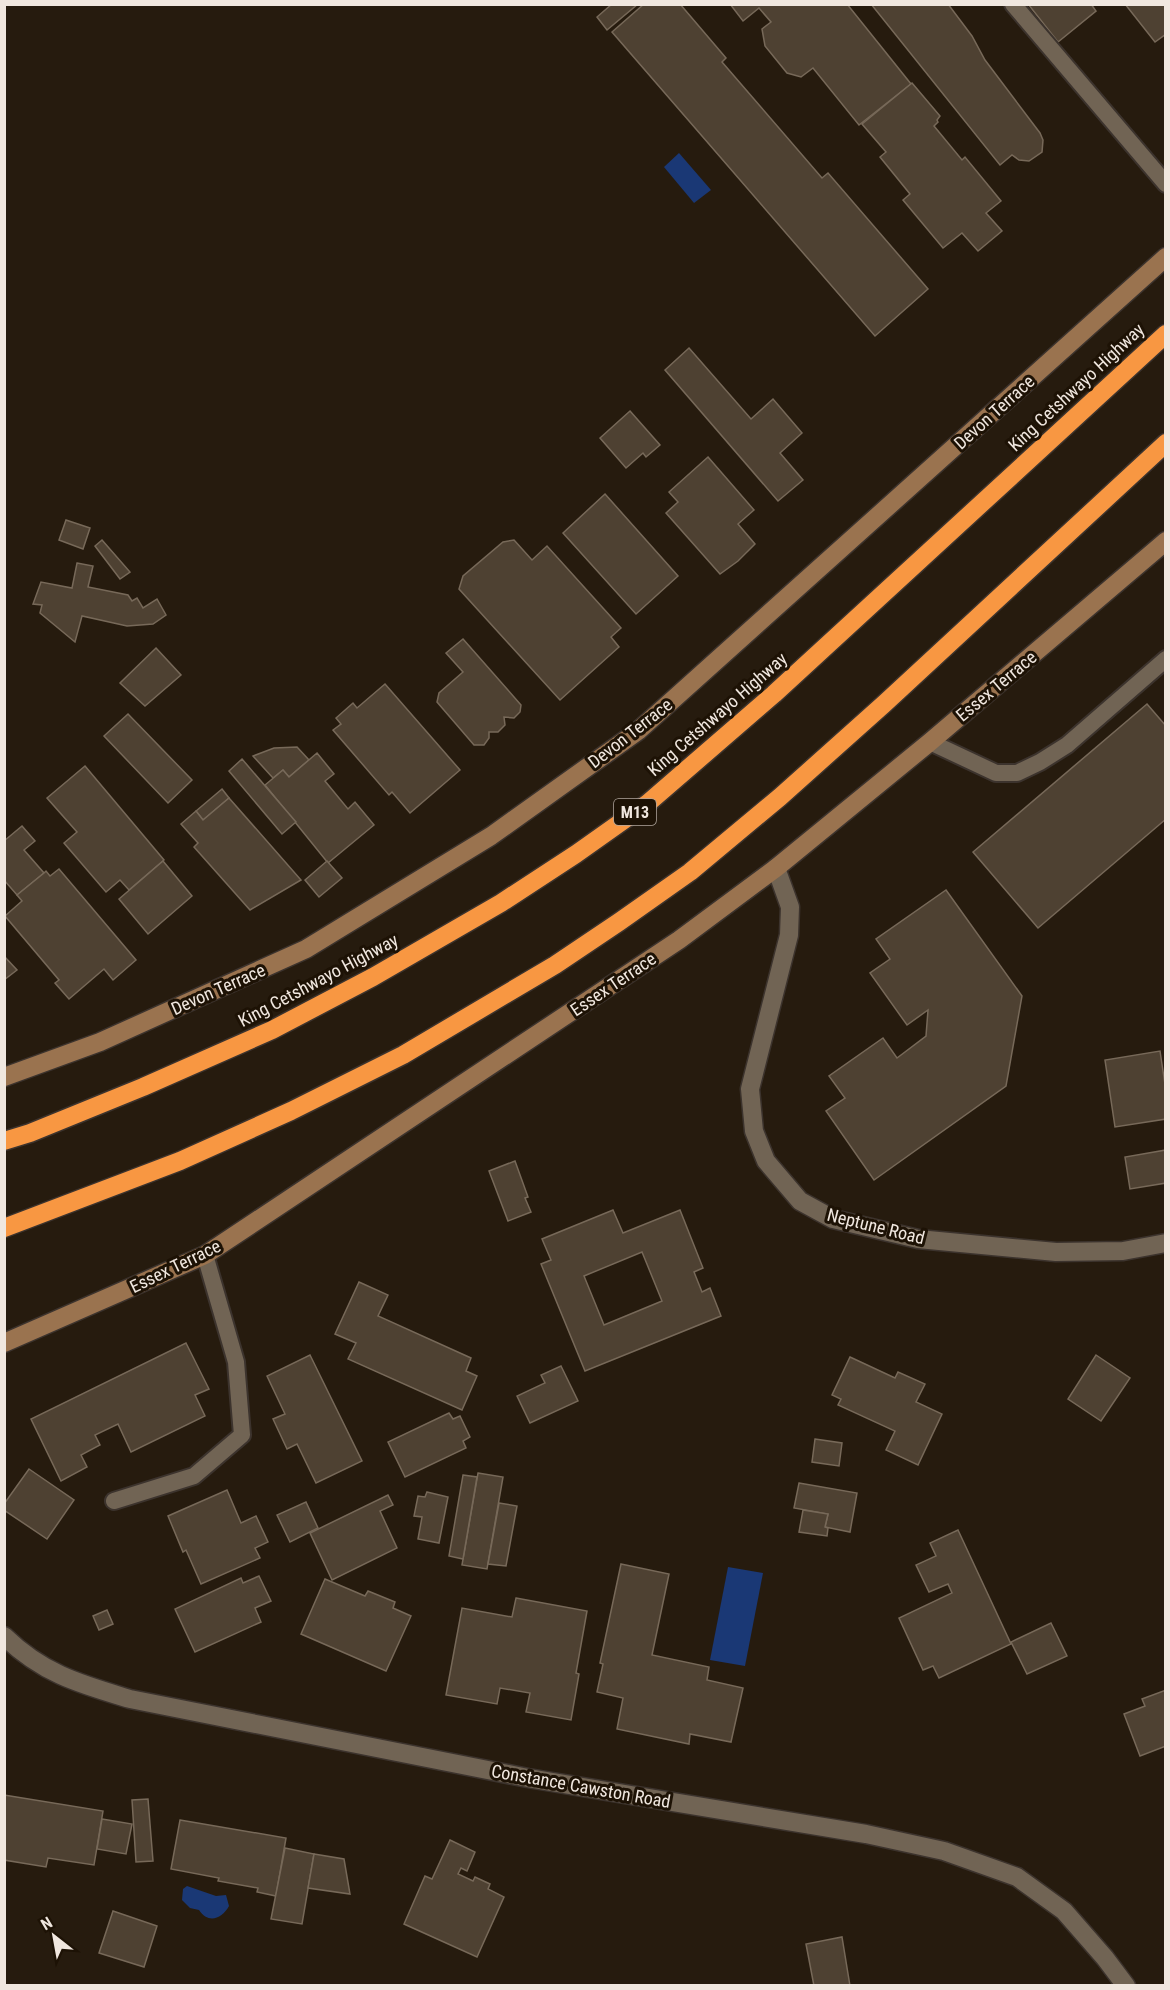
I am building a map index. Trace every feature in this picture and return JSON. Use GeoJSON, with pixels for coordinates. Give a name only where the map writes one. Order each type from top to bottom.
{"type":"FeatureCollection","features":[{"type":"Feature","properties":{"kind":"highway","name":"King Cetshwayo Highway"},"geometry":{"type":"LineString","coordinates":[[4,1141],[30,1133],[143,1087],[272,1030],[373,977],[501,903],[576,854],[648,803],[774,694],[1166,334]]}},
{"type":"Feature","properties":{"kind":"highway"},"geometry":{"type":"LineString","coordinates":[[4,1228],[180,1161],[291,1111],[403,1055],[555,965],[620,922],[690,872],[780,797],[1166,443]]}},
{"type":"Feature","properties":{"kind":"street","name":"Devon Terrace"},"geometry":{"type":"LineString","coordinates":[[4,1077],[100,1042],[306,949],[490,836],[638,731],[1166,257]]}},
{"type":"Feature","properties":{"kind":"street","name":"Essex Terrace"},"geometry":{"type":"LineString","coordinates":[[4,1343],[205,1256],[679,939],[776,868],[930,742],[1166,541]]}},
{"type":"Feature","properties":{"kind":"street","name":"Neptune Road"},"geometry":{"type":"LineString","coordinates":[[776,868],[790,907],[789,934],[750,1089],[754,1131],[766,1161],[800,1201],[833,1219],[918,1239],[1056,1252],[1123,1251],[1166,1243]]}},
{"type":"Feature","properties":{"kind":"street","name":"Constance Cawston Road"},"geometry":{"type":"LineString","coordinates":[[4,1636],[44,1668],[74,1682],[130,1699],[528,1778],[866,1834],[944,1851],[1017,1877],[1055,1904],[1106,1958],[1126,1986]]}},
{"type":"Feature","properties":{"kind":"lane"},"geometry":{"type":"LineString","coordinates":[[1013,4],[1166,184]]}},
{"type":"Feature","properties":{"kind":"lane"},"geometry":{"type":"LineString","coordinates":[[930,742],[996,773],[1017,773],[1067,745],[1166,658]]}},
{"type":"Feature","properties":{"kind":"lane"},"geometry":{"type":"LineString","coordinates":[[114,1501],[194,1476],[242,1435],[236,1362],[205,1256]]}},
{"type":"Feature","properties":{"kind":"water"},"geometry":{"type":"Polygon","coordinates":[[[679,153],[711,190],[694,203],[664,167],[679,153]]]}},
{"type":"Feature","properties":{"kind":"water"},"geometry":{"type":"Polygon","coordinates":[[[728,1567],[763,1573],[745,1666],[710,1660],[728,1567]]]}},
{"type":"Feature","properties":{"kind":"water"},"geometry":{"type":"Polygon","coordinates":[[[187,1886],[216,1896],[226,1895],[229,1906],[219,1917],[206,1917],[199,1910],[190,1908],[182,1900],[183,1889],[187,1886]]]}},
{"type":"Feature","properties":{"kind":"building"},"geometry":{"type":"Polygon","coordinates":[[[612,4],[638,4],[607,30],[597,17],[612,4]]]}},
{"type":"Feature","properties":{"kind":"building"},"geometry":{"type":"Polygon","coordinates":[[[644,4],[680,4],[726,58],[722,62],[822,178],[828,173],[928,289],[875,336],[612,32],[644,4]]]}},
{"type":"Feature","properties":{"kind":"building"},"geometry":{"type":"Polygon","coordinates":[[[730,4],[847,4],[911,84],[859,125],[813,68],[801,77],[787,73],[765,46],[762,29],[771,22],[759,8],[743,21],[730,4]]]}},
{"type":"Feature","properties":{"kind":"building"},"geometry":{"type":"Polygon","coordinates":[[[871,4],[948,4],[972,36],[985,60],[1040,133],[1043,140],[1042,152],[1029,161],[1019,160],[1012,155],[1000,165],[871,4]]]}},
{"type":"Feature","properties":{"kind":"building"},"geometry":{"type":"Polygon","coordinates":[[[1028,4],[1091,4],[1096,11],[1058,42],[1028,4]]]}},
{"type":"Feature","properties":{"kind":"building"},"geometry":{"type":"Polygon","coordinates":[[[1125,4],[1166,4],[1166,34],[1155,42],[1125,4]]]}},
{"type":"Feature","properties":{"kind":"building"},"geometry":{"type":"Polygon","coordinates":[[[912,83],[940,116],[934,126],[962,160],[965,157],[1001,201],[986,213],[1002,231],[978,251],[962,233],[943,248],[903,200],[910,194],[880,157],[886,152],[862,124],[912,83]]]}},
{"type":"Feature","properties":{"kind":"building"},"geometry":{"type":"Polygon","coordinates":[[[689,348],[751,419],[773,399],[802,433],[780,453],[803,480],[778,501],[665,370],[689,348]]]}},
{"type":"Feature","properties":{"kind":"building"},"geometry":{"type":"Polygon","coordinates":[[[630,411],[660,445],[646,457],[643,453],[626,468],[600,438],[630,411]]]}},
{"type":"Feature","properties":{"kind":"building"},"geometry":{"type":"Polygon","coordinates":[[[708,457],[754,510],[738,524],[755,544],[738,561],[720,574],[666,513],[678,502],[669,492],[708,457]]]}},
{"type":"Feature","properties":{"kind":"building"},"geometry":{"type":"Polygon","coordinates":[[[605,494],[678,576],[636,614],[563,533],[605,494]]]}},
{"type":"Feature","properties":{"kind":"building"},"geometry":{"type":"Polygon","coordinates":[[[66,520],[90,528],[83,549],[59,540],[66,520]]]}},
{"type":"Feature","properties":{"kind":"building"},"geometry":{"type":"Polygon","coordinates":[[[102,540],[130,572],[120,579],[95,546],[102,540]]]}},
{"type":"Feature","properties":{"kind":"building"},"geometry":{"type":"Polygon","coordinates":[[[514,540],[532,560],[547,546],[621,628],[611,637],[619,647],[560,700],[459,589],[463,576],[503,542],[514,540]]]}},
{"type":"Feature","properties":{"kind":"building"},"geometry":{"type":"Polygon","coordinates":[[[77,563],[93,566],[88,587],[128,595],[132,601],[137,598],[143,608],[157,599],[166,615],[153,624],[127,626],[82,616],[75,642],[40,613],[42,605],[33,604],[41,582],[72,588],[77,563]]]}},
{"type":"Feature","properties":{"kind":"building"},"geometry":{"type":"Polygon","coordinates":[[[463,639],[521,705],[520,712],[514,718],[504,717],[505,725],[498,732],[489,732],[489,738],[484,745],[474,745],[437,702],[439,693],[463,672],[446,653],[463,639]]]}},
{"type":"Feature","properties":{"kind":"building"},"geometry":{"type":"Polygon","coordinates":[[[156,648],[181,675],[145,706],[120,683],[156,648]]]}},
{"type":"Feature","properties":{"kind":"building"},"geometry":{"type":"Polygon","coordinates":[[[385,684],[460,770],[410,813],[392,792],[389,795],[333,730],[341,724],[336,718],[353,703],[357,708],[385,684]]]}},
{"type":"Feature","properties":{"kind":"building"},"geometry":{"type":"Polygon","coordinates":[[[1147,704],[1166,726],[1166,819],[1038,928],[973,852],[1147,704]]]}},
{"type":"Feature","properties":{"kind":"building"},"geometry":{"type":"Polygon","coordinates":[[[128,714],[192,780],[168,803],[104,736],[128,714]]]}},
{"type":"Feature","properties":{"kind":"building"},"geometry":{"type":"Polygon","coordinates":[[[297,747],[309,760],[289,777],[283,770],[273,778],[253,756],[274,748],[297,747]]]}},
{"type":"Feature","properties":{"kind":"building"},"geometry":{"type":"Polygon","coordinates":[[[317,753],[334,774],[325,781],[348,809],[355,802],[374,825],[328,863],[265,785],[283,770],[289,777],[317,753]]]}},
{"type":"Feature","properties":{"kind":"building"},"geometry":{"type":"Polygon","coordinates":[[[242,759],[296,822],[282,834],[229,771],[242,759]]]}},
{"type":"Feature","properties":{"kind":"building"},"geometry":{"type":"Polygon","coordinates":[[[85,766],[164,860],[129,890],[120,880],[106,892],[64,843],[77,832],[47,798],[85,766]]]}},
{"type":"Feature","properties":{"kind":"building"},"geometry":{"type":"Polygon","coordinates":[[[222,789],[229,798],[203,820],[196,811],[222,789]]]}},
{"type":"Feature","properties":{"kind":"building"},"geometry":{"type":"Polygon","coordinates":[[[229,798],[301,880],[250,910],[194,847],[198,843],[181,824],[196,811],[203,820],[229,798]]]}},
{"type":"Feature","properties":{"kind":"building"},"geometry":{"type":"Polygon","coordinates":[[[22,826],[35,841],[24,850],[44,873],[17,895],[4,880],[4,841],[22,826]]]}},
{"type":"Feature","properties":{"kind":"building"},"geometry":{"type":"Polygon","coordinates":[[[163,861],[192,896],[148,934],[119,899],[163,861]]]}},
{"type":"Feature","properties":{"kind":"building"},"geometry":{"type":"Polygon","coordinates":[[[327,861],[342,878],[319,897],[305,880],[327,861]]]}},
{"type":"Feature","properties":{"kind":"building"},"geometry":{"type":"Polygon","coordinates":[[[59,869],[136,960],[113,980],[104,969],[69,999],[55,983],[59,980],[5,916],[22,901],[17,895],[46,871],[50,876],[59,869]]]}},
{"type":"Feature","properties":{"kind":"building"},"geometry":{"type":"Polygon","coordinates":[[[946,890],[1022,996],[1006,1086],[874,1180],[826,1111],[845,1098],[829,1076],[883,1038],[897,1058],[926,1036],[928,1010],[907,1025],[870,973],[890,959],[876,939],[946,890]]]}},
{"type":"Feature","properties":{"kind":"building"},"geometry":{"type":"Polygon","coordinates":[[[4,956],[17,970],[4,980],[4,956]]]}},
{"type":"Feature","properties":{"kind":"building"},"geometry":{"type":"Polygon","coordinates":[[[1160,1051],[1166,1091],[1166,1119],[1115,1127],[1105,1060],[1160,1051]]]}},
{"type":"Feature","properties":{"kind":"building"},"geometry":{"type":"Polygon","coordinates":[[[1166,1150],[1166,1183],[1130,1189],[1125,1157],[1166,1150]]]}},
{"type":"Feature","properties":{"kind":"building"},"geometry":{"type":"Polygon","coordinates":[[[515,1161],[531,1212],[508,1221],[489,1171],[515,1161]]]}},
{"type":"Feature","properties":{"kind":"building"},"geometry":{"type":"Polygon","coordinates":[[[613,1210],[623,1233],[680,1210],[703,1268],[694,1272],[702,1292],[710,1288],[721,1316],[585,1371],[541,1264],[551,1260],[542,1239],[613,1210]],[[642,1252],[584,1276],[604,1325],[662,1301],[642,1252]]]}},
{"type":"Feature","properties":{"kind":"building"},"geometry":{"type":"Polygon","coordinates":[[[359,1282],[388,1295],[378,1316],[471,1358],[466,1371],[477,1376],[462,1410],[348,1359],[356,1343],[335,1334],[359,1282]]]}},
{"type":"Feature","properties":{"kind":"building"},"geometry":{"type":"Polygon","coordinates":[[[186,1343],[209,1389],[195,1395],[205,1416],[131,1452],[118,1424],[95,1435],[100,1445],[81,1455],[87,1467],[61,1481],[31,1419],[186,1343]]]}},
{"type":"Feature","properties":{"kind":"building"},"geometry":{"type":"Polygon","coordinates":[[[310,1355],[362,1461],[316,1483],[297,1444],[287,1449],[273,1419],[285,1414],[267,1376],[310,1355]]]}},
{"type":"Feature","properties":{"kind":"building"},"geometry":{"type":"Polygon","coordinates":[[[1096,1355],[1130,1378],[1101,1421],[1068,1399],[1096,1355]]]}},
{"type":"Feature","properties":{"kind":"building"},"geometry":{"type":"Polygon","coordinates":[[[850,1357],[895,1378],[898,1372],[925,1384],[916,1402],[942,1414],[918,1465],[886,1450],[895,1431],[838,1405],[841,1399],[832,1395],[850,1357]]]}},
{"type":"Feature","properties":{"kind":"building"},"geometry":{"type":"Polygon","coordinates":[[[561,1366],[578,1401],[530,1423],[517,1396],[545,1383],[541,1375],[561,1366]]]}},
{"type":"Feature","properties":{"kind":"building"},"geometry":{"type":"Polygon","coordinates":[[[449,1413],[453,1419],[460,1416],[470,1437],[463,1441],[466,1448],[405,1477],[388,1442],[449,1413]]]}},
{"type":"Feature","properties":{"kind":"building"},"geometry":{"type":"Polygon","coordinates":[[[815,1439],[842,1443],[839,1466],[812,1462],[815,1439]]]}},
{"type":"Feature","properties":{"kind":"building"},"geometry":{"type":"Polygon","coordinates":[[[29,1469],[74,1500],[47,1539],[4,1510],[4,1504],[29,1469]]]}},
{"type":"Feature","properties":{"kind":"building"},"geometry":{"type":"Polygon","coordinates":[[[478,1473],[503,1477],[487,1569],[462,1565],[478,1473]]]}},
{"type":"Feature","properties":{"kind":"building"},"geometry":{"type":"Polygon","coordinates":[[[463,1475],[477,1477],[463,1559],[449,1556],[463,1475]]]}},
{"type":"Feature","properties":{"kind":"building"},"geometry":{"type":"Polygon","coordinates":[[[799,1483],[857,1493],[850,1532],[825,1527],[828,1514],[794,1508],[799,1483]]]}},
{"type":"Feature","properties":{"kind":"building"},"geometry":{"type":"Polygon","coordinates":[[[227,1490],[241,1523],[256,1516],[268,1542],[255,1548],[260,1558],[201,1584],[186,1550],[183,1552],[168,1516],[227,1490]]]}},
{"type":"Feature","properties":{"kind":"building"},"geometry":{"type":"Polygon","coordinates":[[[427,1492],[448,1497],[439,1543],[418,1539],[422,1517],[414,1516],[418,1496],[425,1497],[427,1492]]]}},
{"type":"Feature","properties":{"kind":"building"},"geometry":{"type":"Polygon","coordinates":[[[388,1495],[393,1505],[380,1511],[397,1548],[332,1580],[310,1533],[388,1495]]]}},
{"type":"Feature","properties":{"kind":"building"},"geometry":{"type":"Polygon","coordinates":[[[306,1502],[318,1528],[290,1542],[277,1515],[306,1502]]]}},
{"type":"Feature","properties":{"kind":"building"},"geometry":{"type":"Polygon","coordinates":[[[499,1503],[517,1506],[506,1566],[488,1564],[499,1503]]]}},
{"type":"Feature","properties":{"kind":"building"},"geometry":{"type":"Polygon","coordinates":[[[803,1510],[828,1514],[825,1527],[828,1528],[827,1536],[799,1532],[803,1510]]]}},
{"type":"Feature","properties":{"kind":"building"},"geometry":{"type":"Polygon","coordinates":[[[958,1530],[1011,1644],[939,1678],[933,1666],[923,1670],[899,1618],[952,1593],[948,1584],[929,1592],[916,1565],[936,1556],[930,1543],[958,1530]]]}},
{"type":"Feature","properties":{"kind":"building"},"geometry":{"type":"Polygon","coordinates":[[[621,1564],[669,1574],[652,1655],[709,1667],[707,1680],[743,1688],[731,1742],[690,1734],[689,1744],[617,1729],[623,1698],[597,1692],[603,1664],[600,1663],[621,1564]]]}},
{"type":"Feature","properties":{"kind":"building"},"geometry":{"type":"Polygon","coordinates":[[[259,1576],[271,1601],[255,1608],[261,1622],[195,1652],[175,1609],[241,1578],[243,1583],[259,1576]]]}},
{"type":"Feature","properties":{"kind":"building"},"geometry":{"type":"Polygon","coordinates":[[[325,1579],[365,1596],[368,1591],[395,1602],[393,1608],[411,1616],[386,1671],[301,1634],[325,1579]]]}},
{"type":"Feature","properties":{"kind":"building"},"geometry":{"type":"Polygon","coordinates":[[[516,1598],[587,1611],[576,1673],[579,1674],[571,1720],[526,1712],[530,1693],[500,1688],[497,1704],[446,1695],[462,1608],[512,1617],[516,1598]]]}},
{"type":"Feature","properties":{"kind":"building"},"geometry":{"type":"Polygon","coordinates":[[[107,1610],[113,1624],[99,1630],[93,1616],[107,1610]]]}},
{"type":"Feature","properties":{"kind":"building"},"geometry":{"type":"Polygon","coordinates":[[[1051,1623],[1067,1656],[1027,1674],[1011,1642],[1051,1623]]]}},
{"type":"Feature","properties":{"kind":"building"},"geometry":{"type":"Polygon","coordinates":[[[1166,1690],[1166,1746],[1140,1756],[1124,1714],[1145,1706],[1142,1699],[1166,1690]]]}},
{"type":"Feature","properties":{"kind":"building"},"geometry":{"type":"Polygon","coordinates":[[[4,1795],[103,1811],[94,1865],[48,1858],[46,1867],[4,1860],[4,1795]]]}},
{"type":"Feature","properties":{"kind":"building"},"geometry":{"type":"Polygon","coordinates":[[[148,1799],[153,1861],[136,1862],[132,1800],[148,1799]]]}},
{"type":"Feature","properties":{"kind":"building"},"geometry":{"type":"Polygon","coordinates":[[[102,1819],[132,1824],[126,1854],[97,1849],[102,1819]]]}},
{"type":"Feature","properties":{"kind":"building"},"geometry":{"type":"Polygon","coordinates":[[[180,1820],[286,1838],[276,1896],[257,1892],[258,1888],[171,1869],[180,1820]]]}},
{"type":"Feature","properties":{"kind":"building"},"geometry":{"type":"Polygon","coordinates":[[[450,1840],[475,1852],[467,1871],[461,1868],[458,1874],[473,1881],[475,1877],[490,1884],[488,1889],[504,1897],[477,1957],[404,1924],[425,1876],[432,1879],[450,1840]]]}},
{"type":"Feature","properties":{"kind":"building"},"geometry":{"type":"Polygon","coordinates":[[[285,1848],[314,1854],[302,1924],[271,1919],[285,1848]]]}},
{"type":"Feature","properties":{"kind":"building"},"geometry":{"type":"Polygon","coordinates":[[[314,1854],[344,1859],[350,1894],[308,1888],[314,1854]]]}},
{"type":"Feature","properties":{"kind":"building"},"geometry":{"type":"Polygon","coordinates":[[[113,1911],[157,1926],[144,1967],[99,1953],[113,1911]]]}},
{"type":"Feature","properties":{"kind":"building"},"geometry":{"type":"Polygon","coordinates":[[[842,1937],[850,1986],[814,1986],[806,1944],[842,1937]]]}}]}
